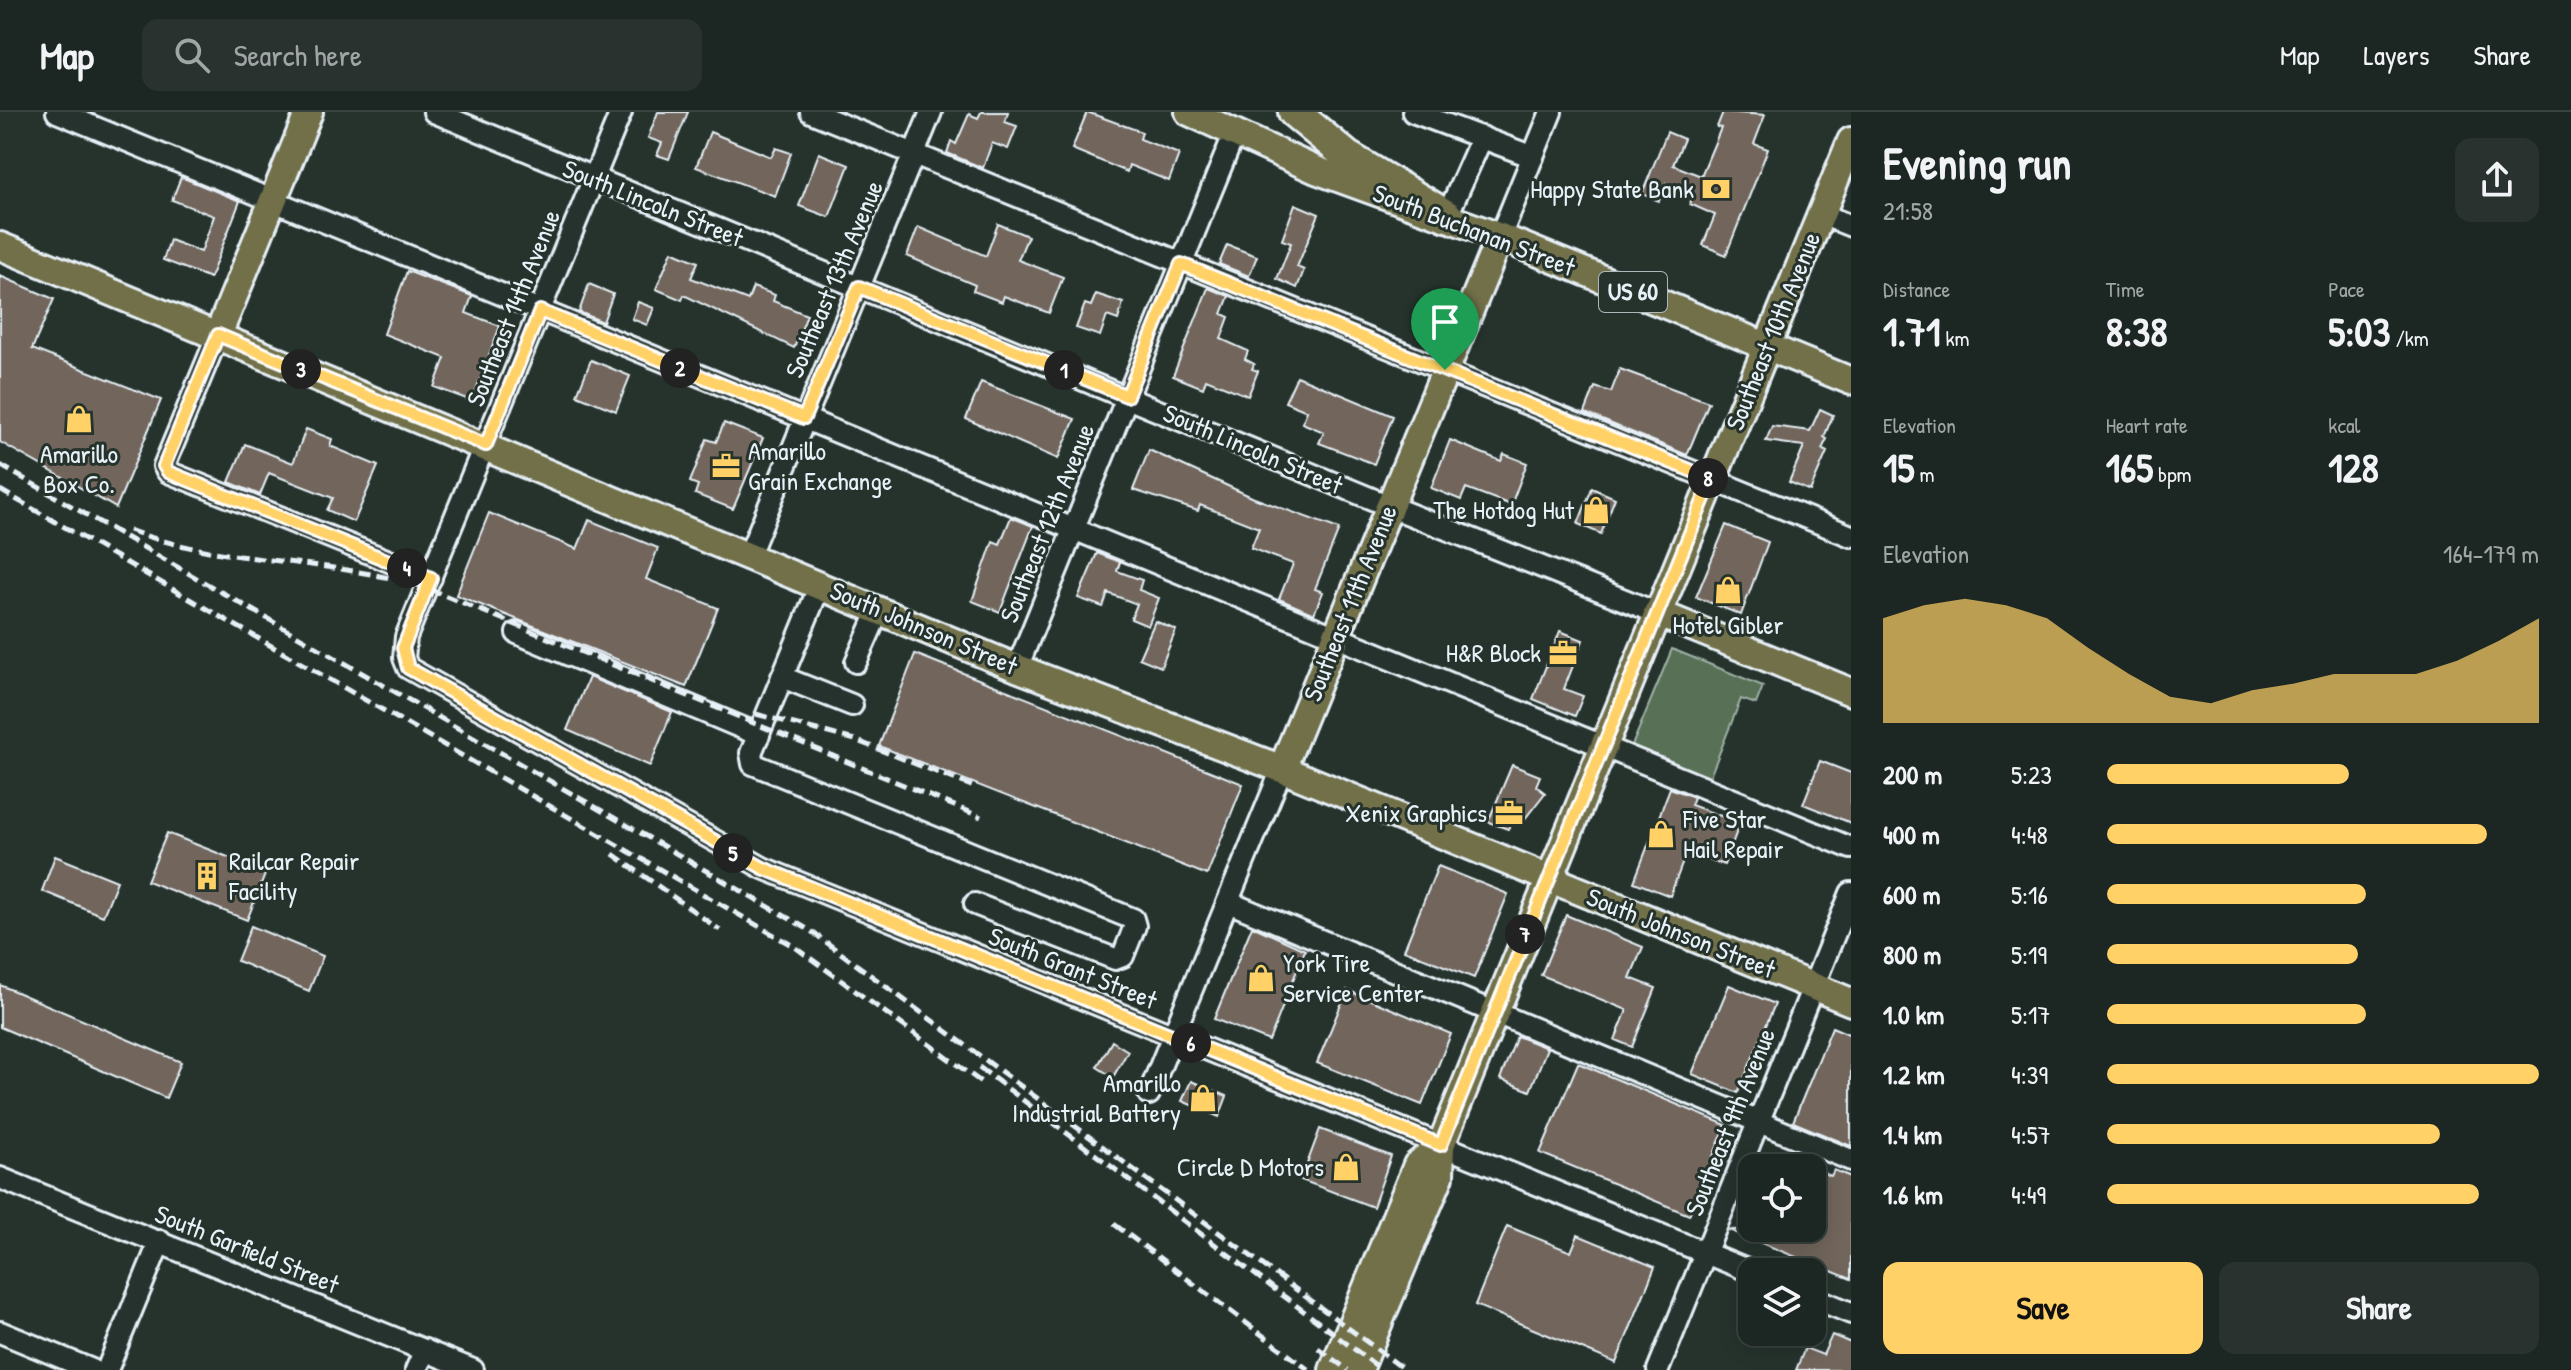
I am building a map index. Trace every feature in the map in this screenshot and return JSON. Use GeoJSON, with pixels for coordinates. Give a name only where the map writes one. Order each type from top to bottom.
{"type":"FeatureCollection","features":[{"type":"Feature","properties":{"kind":"highway","name":"US 60"},"geometry":{"type":"LineString","coordinates":[[1294,112],[1348,157],[1447,216]]}},
{"type":"Feature","properties":{"kind":"main road"},"geometry":{"type":"LineString","coordinates":[[218,335],[309,112]]}},
{"type":"Feature","properties":{"kind":"main road","name":"South Buchanan Street"},"geometry":{"type":"LineString","coordinates":[[1189,112],[1316,170],[1447,216],[1851,381]]}},
{"type":"Feature","properties":{"kind":"main road","name":"Southeast 10th Avenue"},"geometry":{"type":"LineString","coordinates":[[1359,1370],[1440,1176],[1441,1145],[1851,141]]}},
{"type":"Feature","properties":{"kind":"main road","name":"Southeast 11th Avenue"},"geometry":{"type":"LineString","coordinates":[[1282,769],[1500,237]]}},
{"type":"Feature","properties":{"kind":"main road","name":"South Johnson Street"},"geometry":{"type":"LineString","coordinates":[[0,246],[486,445],[1017,668],[1282,769],[1851,1002]]}},
{"type":"Feature","properties":{"kind":"main road","name":"South Lincoln Street"},"geometry":{"type":"LineString","coordinates":[[1657,613],[1851,692]]}},
{"type":"Feature","properties":{"kind":"main road"},"geometry":{"type":"LineString","coordinates":[[1311,699],[1302,734],[1307,762],[1314,773],[1343,795]]}},
{"type":"Feature","properties":{"kind":"main road","name":"Southeast 10th Avenue"},"geometry":{"type":"LineString","coordinates":[[1333,1370],[1417,1165],[1441,1145]]}},
{"type":"Feature","properties":{"kind":"street"},"geometry":{"type":"LineString","coordinates":[[57,112],[1851,848]]}},
{"type":"Feature","properties":{"kind":"street","name":"South Lincoln Street"},"geometry":{"type":"LineString","coordinates":[[434,112],[1389,506],[1657,613]]}},
{"type":"Feature","properties":{"kind":"street","name":"Southeast 14th Avenue"},"geometry":{"type":"LineString","coordinates":[[404,658],[406,637],[621,112]]}},
{"type":"Feature","properties":{"kind":"street"},"geometry":{"type":"LineString","coordinates":[[811,112],[1851,536]]}},
{"type":"Feature","properties":{"kind":"street","name":"Southeast 13th Avenue"},"geometry":{"type":"LineString","coordinates":[[749,555],[931,112]]}},
{"type":"Feature","properties":{"kind":"street"},"geometry":{"type":"LineString","coordinates":[[1413,112],[1533,157]]}},
{"type":"Feature","properties":{"kind":"street","name":"Southeast 11th Avenue"},"geometry":{"type":"LineString","coordinates":[[1500,237],[1551,112]]}},
{"type":"Feature","properties":{"kind":"street","name":"Southeast 12th Avenue"},"geometry":{"type":"LineString","coordinates":[[1017,668],[1235,132]]}},
{"type":"Feature","properties":{"kind":"street"},"geometry":{"type":"LineString","coordinates":[[1447,216],[1482,137]]}},
{"type":"Feature","properties":{"kind":"street"},"geometry":{"type":"LineString","coordinates":[[1821,214],[1851,226]]}},
{"type":"Feature","properties":{"kind":"street"},"geometry":{"type":"LineString","coordinates":[[218,335],[164,466],[168,472],[431,578]]}},
{"type":"Feature","properties":{"kind":"street"},"geometry":{"type":"LineString","coordinates":[[820,585],[751,753],[753,764],[1133,919],[1135,926],[1123,956],[1115,959],[975,904]]}},
{"type":"Feature","properties":{"kind":"street"},"geometry":{"type":"LineString","coordinates":[[856,662],[879,610]]}},
{"type":"Feature","properties":{"kind":"street"},"geometry":{"type":"LineString","coordinates":[[517,633],[759,735]]}},
{"type":"Feature","properties":{"kind":"street","name":"South Grant Street"},"geometry":{"type":"LineString","coordinates":[[404,658],[417,675],[734,854],[1738,1266]]}},
{"type":"Feature","properties":{"kind":"street"},"geometry":{"type":"LineString","coordinates":[[782,677],[852,705]]}},
{"type":"Feature","properties":{"kind":"street","name":"Southeast 11th Avenue"},"geometry":{"type":"LineString","coordinates":[[1149,1094],[1282,769]]}},
{"type":"Feature","properties":{"kind":"street","name":"Southeast 9th Avenue"},"geometry":{"type":"LineString","coordinates":[[1658,1370],[1851,893]]}},
{"type":"Feature","properties":{"kind":"street"},"geometry":{"type":"LineString","coordinates":[[1228,902],[1851,1160]]}},
{"type":"Feature","properties":{"kind":"street","name":"South Garfield Street"},"geometry":{"type":"LineString","coordinates":[[0,1178],[473,1370]]}},
{"type":"Feature","properties":{"kind":"street"},"geometry":{"type":"LineString","coordinates":[[107,1370],[160,1241]]}},
{"type":"Feature","properties":{"kind":"street"},"geometry":{"type":"LineString","coordinates":[[1826,1303],[1851,1313]]}},
{"type":"Feature","properties":{"kind":"street"},"geometry":{"type":"LineString","coordinates":[[0,1332],[92,1370]]}},
{"type":"Feature","properties":{"kind":"street"},"geometry":{"type":"LineString","coordinates":[[416,1370],[425,1350]]}},
{"type":"Feature","properties":{"kind":"green space"},"geometry":{"type":"Polygon","coordinates":[[[1672,649],[1763,686],[1756,704],[1741,699],[1709,779],[1631,748],[1672,649]]]}},
{"type":"Feature","properties":{"kind":"building"},"geometry":{"type":"Polygon","coordinates":[[[658,112],[688,112],[669,159],[657,155],[662,143],[648,138],[658,112]]]}},
{"type":"Feature","properties":{"kind":"building"},"geometry":{"type":"Polygon","coordinates":[[[981,112],[1008,112],[1005,122],[1017,126],[1008,149],[992,143],[983,168],[947,153],[951,141],[956,144],[969,114],[978,118],[981,112]]]}},
{"type":"Feature","properties":{"kind":"building"},"geometry":{"type":"Polygon","coordinates":[[[1087,112],[1142,132],[1140,139],[1179,154],[1169,181],[1129,165],[1127,172],[1072,149],[1087,112]]]}},
{"type":"Feature","properties":{"kind":"building","name":"Happy State Bank"},"geometry":{"type":"Polygon","coordinates":[[[1723,112],[1765,115],[1754,144],[1768,149],[1726,255],[1703,245],[1715,215],[1690,204],[1693,194],[1666,183],[1659,201],[1642,194],[1667,132],[1684,139],[1673,165],[1701,176],[1721,128],[1717,127],[1723,112]]]}},
{"type":"Feature","properties":{"kind":"building"},"geometry":{"type":"Polygon","coordinates":[[[710,132],[771,157],[776,148],[791,153],[775,196],[696,167],[710,132]]]}},
{"type":"Feature","properties":{"kind":"building"},"geometry":{"type":"Polygon","coordinates":[[[819,153],[849,165],[829,217],[799,206],[819,153]]]}},
{"type":"Feature","properties":{"kind":"building"},"geometry":{"type":"Polygon","coordinates":[[[181,177],[240,201],[210,278],[163,260],[170,240],[201,252],[214,216],[172,200],[181,177]]]}},
{"type":"Feature","properties":{"kind":"building"},"geometry":{"type":"Polygon","coordinates":[[[1295,204],[1319,214],[1297,267],[1304,270],[1297,288],[1277,279],[1291,243],[1282,240],[1295,204]]]}},
{"type":"Feature","properties":{"kind":"building"},"geometry":{"type":"Polygon","coordinates":[[[998,224],[1028,236],[1018,260],[1063,277],[1049,313],[1004,296],[1002,302],[973,291],[975,285],[907,256],[918,227],[986,256],[998,224]]]}},
{"type":"Feature","properties":{"kind":"building"},"geometry":{"type":"Polygon","coordinates":[[[1227,245],[1257,256],[1249,276],[1219,264],[1227,245]]]}},
{"type":"Feature","properties":{"kind":"building"},"geometry":{"type":"Polygon","coordinates":[[[672,251],[698,262],[691,278],[748,300],[753,287],[775,295],[773,301],[807,315],[794,348],[684,295],[682,300],[656,289],[672,251]]]}},
{"type":"Feature","properties":{"kind":"building"},"geometry":{"type":"Polygon","coordinates":[[[407,271],[472,296],[466,313],[500,326],[472,401],[434,387],[445,358],[384,334],[407,271]]]}},
{"type":"Feature","properties":{"kind":"building"},"geometry":{"type":"Polygon","coordinates":[[[0,276],[54,299],[32,349],[161,400],[116,508],[0,442],[0,276]]]}},
{"type":"Feature","properties":{"kind":"building"},"geometry":{"type":"Polygon","coordinates":[[[589,284],[613,294],[603,322],[579,312],[589,284]]]}},
{"type":"Feature","properties":{"kind":"building"},"geometry":{"type":"Polygon","coordinates":[[[1208,288],[1229,296],[1222,314],[1229,317],[1221,339],[1248,351],[1245,359],[1254,364],[1252,369],[1258,371],[1248,396],[1206,379],[1203,388],[1173,376],[1208,288]]]}},
{"type":"Feature","properties":{"kind":"building"},"geometry":{"type":"Polygon","coordinates":[[[1096,294],[1123,303],[1118,320],[1107,316],[1100,336],[1076,328],[1085,304],[1091,306],[1096,294]]]}},
{"type":"Feature","properties":{"kind":"building"},"geometry":{"type":"Polygon","coordinates":[[[638,302],[654,308],[647,325],[632,319],[638,302]]]}},
{"type":"Feature","properties":{"kind":"building"},"geometry":{"type":"Polygon","coordinates":[[[591,360],[630,376],[616,411],[577,395],[591,360]]]}},
{"type":"Feature","properties":{"kind":"building"},"geometry":{"type":"Polygon","coordinates":[[[1620,369],[1709,402],[1687,455],[1585,413],[1595,387],[1611,392],[1620,369]]]}},
{"type":"Feature","properties":{"kind":"building"},"geometry":{"type":"Polygon","coordinates":[[[1297,376],[1393,416],[1374,464],[1319,443],[1324,432],[1302,423],[1307,411],[1285,402],[1297,376]]]}},
{"type":"Feature","properties":{"kind":"building"},"geometry":{"type":"Polygon","coordinates":[[[981,382],[1075,419],[1058,459],[966,419],[981,382]]]}},
{"type":"Feature","properties":{"kind":"building"},"geometry":{"type":"Polygon","coordinates":[[[1820,409],[1833,415],[1822,449],[1827,452],[1810,491],[1789,482],[1804,446],[1766,441],[1772,426],[1810,431],[1820,409]]]}},
{"type":"Feature","properties":{"kind":"building"},"geometry":{"type":"Polygon","coordinates":[[[724,423],[763,438],[733,509],[695,494],[698,485],[690,482],[707,439],[716,442],[724,423]]]}},
{"type":"Feature","properties":{"kind":"building"},"geometry":{"type":"Polygon","coordinates":[[[306,429],[332,439],[330,446],[378,466],[354,522],[327,510],[333,498],[269,473],[260,495],[229,482],[245,444],[293,463],[306,429]]]}},
{"type":"Feature","properties":{"kind":"building"},"geometry":{"type":"Polygon","coordinates":[[[1450,440],[1501,461],[1504,454],[1527,463],[1511,505],[1466,488],[1461,500],[1431,488],[1450,440]]]}},
{"type":"Feature","properties":{"kind":"building"},"geometry":{"type":"Polygon","coordinates":[[[1149,450],[1254,498],[1339,529],[1315,589],[1323,592],[1314,614],[1279,599],[1293,564],[1251,548],[1259,528],[1200,505],[1198,511],[1133,490],[1149,450]]]}},
{"type":"Feature","properties":{"kind":"building"},"geometry":{"type":"Polygon","coordinates":[[[1592,488],[1615,498],[1601,534],[1578,524],[1592,488]]]}},
{"type":"Feature","properties":{"kind":"building"},"geometry":{"type":"Polygon","coordinates":[[[489,513],[577,549],[589,520],[658,548],[646,579],[718,608],[686,687],[456,595],[489,513]]]}},
{"type":"Feature","properties":{"kind":"building"},"geometry":{"type":"Polygon","coordinates":[[[1011,517],[1033,526],[1000,612],[972,601],[993,541],[1000,544],[1011,517]]]}},
{"type":"Feature","properties":{"kind":"building"},"geometry":{"type":"Polygon","coordinates":[[[1726,525],[1768,542],[1741,615],[1696,597],[1726,525]]]}},
{"type":"Feature","properties":{"kind":"building"},"geometry":{"type":"Polygon","coordinates":[[[1097,553],[1120,562],[1117,571],[1142,580],[1139,590],[1159,598],[1148,626],[1131,619],[1137,604],[1108,593],[1103,607],[1078,598],[1097,553]]]}},
{"type":"Feature","properties":{"kind":"building"},"geometry":{"type":"Polygon","coordinates":[[[1155,621],[1176,630],[1161,667],[1139,658],[1155,621]]]}},
{"type":"Feature","properties":{"kind":"building"},"geometry":{"type":"Polygon","coordinates":[[[1560,631],[1583,640],[1564,689],[1583,696],[1575,716],[1533,699],[1560,631]]]}},
{"type":"Feature","properties":{"kind":"building"},"geometry":{"type":"Polygon","coordinates":[[[915,654],[1243,784],[1207,875],[879,746],[915,654]]]}},
{"type":"Feature","properties":{"kind":"building"},"geometry":{"type":"Polygon","coordinates":[[[589,677],[672,712],[650,766],[567,730],[589,677]]]}},
{"type":"Feature","properties":{"kind":"building"},"geometry":{"type":"Polygon","coordinates":[[[1820,761],[1851,773],[1851,823],[1803,804],[1820,761]]]}},
{"type":"Feature","properties":{"kind":"building"},"geometry":{"type":"Polygon","coordinates":[[[1512,765],[1540,776],[1536,786],[1545,793],[1520,825],[1514,820],[1508,829],[1488,822],[1512,765]]]}},
{"type":"Feature","properties":{"kind":"building"},"geometry":{"type":"Polygon","coordinates":[[[1670,788],[1694,797],[1691,805],[1740,823],[1724,865],[1687,851],[1670,896],[1634,882],[1670,788]]]}},
{"type":"Feature","properties":{"kind":"building","name":"Railcar Repair Facility"},"geometry":{"type":"Polygon","coordinates":[[[167,833],[266,872],[247,920],[147,881],[167,833]]]}},
{"type":"Feature","properties":{"kind":"building"},"geometry":{"type":"Polygon","coordinates":[[[55,856],[117,881],[103,916],[42,891],[55,856]]]}},
{"type":"Feature","properties":{"kind":"building"},"geometry":{"type":"Polygon","coordinates":[[[1438,866],[1508,894],[1474,978],[1404,950],[1438,866]]]}},
{"type":"Feature","properties":{"kind":"building"},"geometry":{"type":"Polygon","coordinates":[[[1566,915],[1643,947],[1630,978],[1656,988],[1632,1047],[1615,1040],[1627,1010],[1541,975],[1566,915]]]}},
{"type":"Feature","properties":{"kind":"building"},"geometry":{"type":"Polygon","coordinates":[[[251,926],[323,956],[309,991],[237,961],[251,926]]]}},
{"type":"Feature","properties":{"kind":"building"},"geometry":{"type":"Polygon","coordinates":[[[1252,926],[1305,950],[1269,1041],[1214,1019],[1252,926]]]}},
{"type":"Feature","properties":{"kind":"building"},"geometry":{"type":"Polygon","coordinates":[[[0,985],[181,1062],[166,1098],[0,1027],[0,985]]]}},
{"type":"Feature","properties":{"kind":"building"},"geometry":{"type":"Polygon","coordinates":[[[1729,985],[1775,1004],[1738,1093],[1692,1074],[1729,985]]]}},
{"type":"Feature","properties":{"kind":"building"},"geometry":{"type":"Polygon","coordinates":[[[1347,990],[1451,1034],[1422,1105],[1317,1063],[1347,990]]]}},
{"type":"Feature","properties":{"kind":"building"},"geometry":{"type":"Polygon","coordinates":[[[1832,1027],[1851,1035],[1851,1146],[1793,1122],[1832,1027]]]}},
{"type":"Feature","properties":{"kind":"building"},"geometry":{"type":"Polygon","coordinates":[[[1517,1036],[1547,1048],[1530,1091],[1500,1079],[1517,1036]]]}},
{"type":"Feature","properties":{"kind":"building"},"geometry":{"type":"Polygon","coordinates":[[[1112,1041],[1128,1051],[1113,1077],[1097,1067],[1112,1041]]]}},
{"type":"Feature","properties":{"kind":"building"},"geometry":{"type":"Polygon","coordinates":[[[1578,1063],[1726,1125],[1689,1215],[1540,1153],[1578,1063]]]}},
{"type":"Feature","properties":{"kind":"building"},"geometry":{"type":"Polygon","coordinates":[[[1191,1081],[1227,1096],[1219,1117],[1182,1101],[1191,1081]]]}},
{"type":"Feature","properties":{"kind":"building"},"geometry":{"type":"Polygon","coordinates":[[[1320,1129],[1391,1156],[1373,1207],[1301,1180],[1320,1129]]]}},
{"type":"Feature","properties":{"kind":"building"},"geometry":{"type":"Polygon","coordinates":[[[1834,1170],[1851,1177],[1851,1279],[1826,1269],[1826,1258],[1799,1258],[1759,1242],[1826,1242],[1826,1174],[1831,1176],[1834,1170]]]}},
{"type":"Feature","properties":{"kind":"building"},"geometry":{"type":"Polygon","coordinates":[[[1507,1226],[1571,1252],[1578,1235],[1655,1267],[1616,1363],[1475,1305],[1507,1226]]]}},
{"type":"Feature","properties":{"kind":"building"},"geometry":{"type":"Polygon","coordinates":[[[1832,1335],[1851,1343],[1851,1370],[1796,1370],[1805,1348],[1823,1355],[1832,1335]]]}},
{"type":"Feature","properties":{"kind":"railway"},"geometry":{"type":"LineString","coordinates":[[0,465],[811,931],[1405,1370]]}},
{"type":"Feature","properties":{"kind":"railway"},"geometry":{"type":"LineString","coordinates":[[0,490],[795,947],[985,1085]]}},
{"type":"Feature","properties":{"kind":"railway"},"geometry":{"type":"LineString","coordinates":[[129,530],[203,550],[353,571],[427,588],[981,817]]}},
{"type":"Feature","properties":{"kind":"railway"},"geometry":{"type":"LineString","coordinates":[[756,714],[855,740],[974,787]]}},
{"type":"Feature","properties":{"kind":"railway"},"geometry":{"type":"LineString","coordinates":[[613,854],[720,930]]}},
{"type":"Feature","properties":{"kind":"railway"},"geometry":{"type":"LineString","coordinates":[[979,1067],[1382,1370]]}},
{"type":"Feature","properties":{"kind":"railway"},"geometry":{"type":"LineString","coordinates":[[1114,1224],[1309,1370]]}},
{"type":"Feature","properties":{"kind":"railway"},"geometry":{"type":"LineString","coordinates":[[1318,1348],[1348,1370]]}},
{"type":"Feature","properties":{"kind":"place","name":"Happy State Bank"},"geometry":{"type":"Point","coordinates":[1716,189]}},
{"type":"Feature","properties":{"kind":"place","name":"Amarillo Box Co."},"geometry":{"type":"Point","coordinates":[79,419]}},
{"type":"Feature","properties":{"kind":"place","name":"Amarillo Grain Exchange"},"geometry":{"type":"Point","coordinates":[726,466]}},
{"type":"Feature","properties":{"kind":"place","name":"The Hotdog Hut"},"geometry":{"type":"Point","coordinates":[1596,510]}},
{"type":"Feature","properties":{"kind":"place","name":"Hotel Gibler"},"geometry":{"type":"Point","coordinates":[1728,590]}},
{"type":"Feature","properties":{"kind":"place","name":"H&R Block"},"geometry":{"type":"Point","coordinates":[1563,653]}},
{"type":"Feature","properties":{"kind":"place","name":"Xenix Graphics"},"geometry":{"type":"Point","coordinates":[1509,813]}},
{"type":"Feature","properties":{"kind":"place","name":"Five Star Hail Repair"},"geometry":{"type":"Point","coordinates":[1661,834]}},
{"type":"Feature","properties":{"kind":"place","name":"Railcar Repair Facility"},"geometry":{"type":"Point","coordinates":[207,876]}},
{"type":"Feature","properties":{"kind":"place","name":"York Tire Service Center"},"geometry":{"type":"Point","coordinates":[1261,978]}},
{"type":"Feature","properties":{"kind":"place","name":"Amarillo Industrial Battery"},"geometry":{"type":"Point","coordinates":[1203,1098]}},
{"type":"Feature","properties":{"kind":"place","name":"Circle D Motors"},"geometry":{"type":"Point","coordinates":[1346,1167]}},
{"type":"Feature","properties":{"kind":"route"},"geometry":{"type":"LineString","coordinates":[[1181,264],[1445,370],[1712,479],[1441,1145],[882,918],[734,854],[408,668],[403,648],[431,578],[168,472],[164,466],[218,335],[486,445],[540,311],[804,418],[859,287],[1127,396],[1181,264]]}}]}
